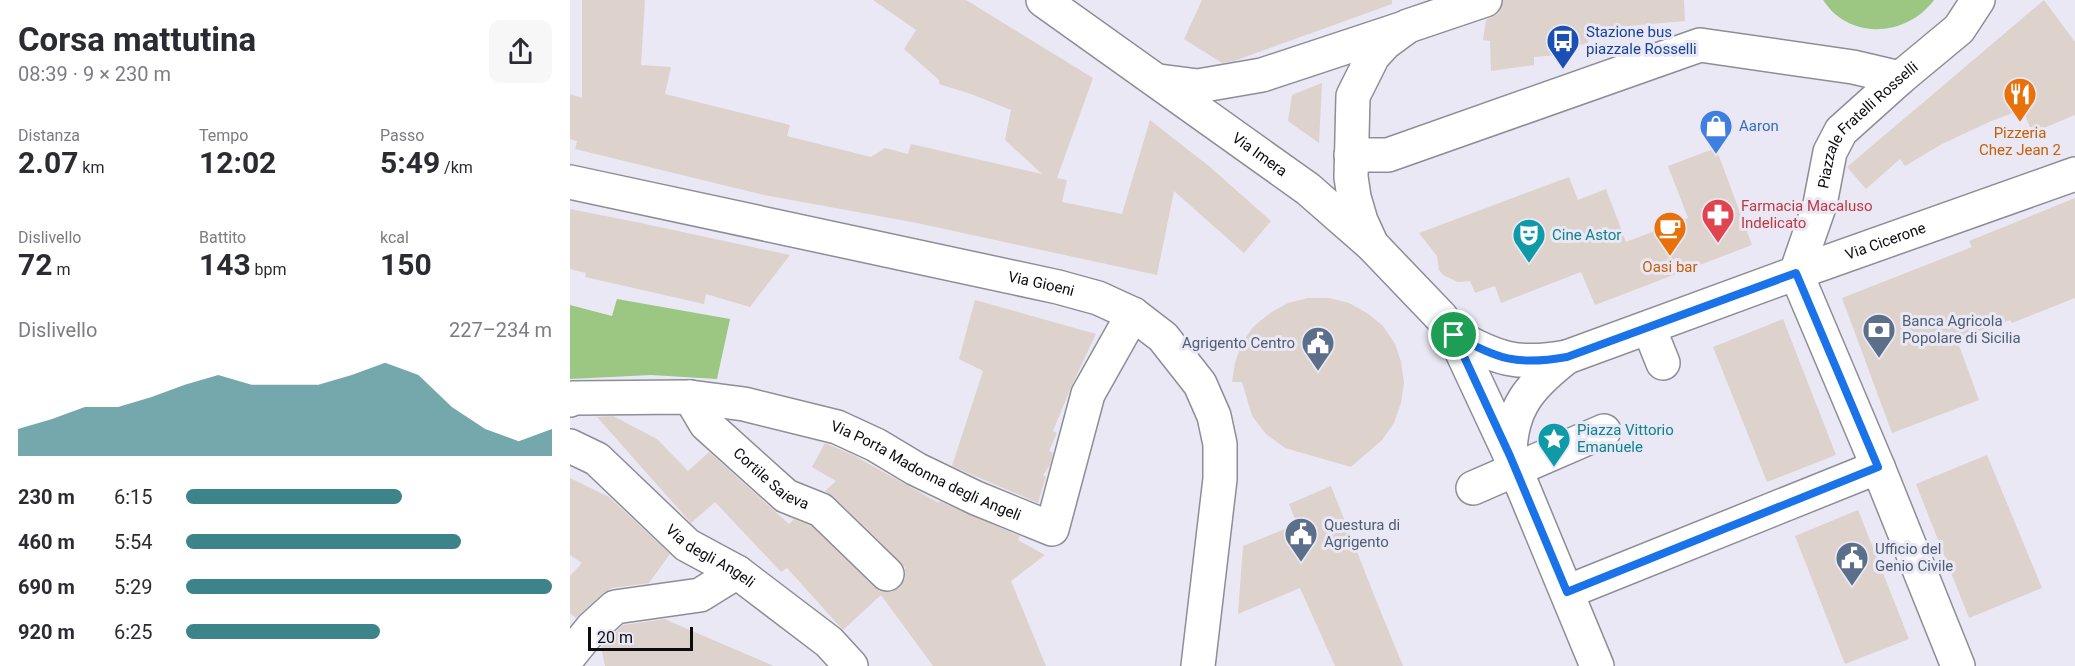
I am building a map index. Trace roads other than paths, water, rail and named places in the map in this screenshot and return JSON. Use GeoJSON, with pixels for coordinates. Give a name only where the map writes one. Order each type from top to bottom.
{"type":"FeatureCollection","features":[{"type":"Feature","properties":{"kind":"street"},"geometry":{"type":"LineString","coordinates":[[1159,81],[1198,86],[1262,75],[1485,0]]}},
{"type":"Feature","properties":{"kind":"street","name":"Piazzale Fratelli Rosselli"},"geometry":{"type":"LineString","coordinates":[[1796,273],[1820,204],[1830,152],[1841,131],[1959,29],[1978,0]]}},
{"type":"Feature","properties":{"kind":"street","name":"Via Imera"},"geometry":{"type":"LineString","coordinates":[[1052,3],[1308,189],[1372,245],[1441,317],[1454,335]]}},
{"type":"Feature","properties":{"kind":"street"},"geometry":{"type":"LineString","coordinates":[[1372,245],[1361,221],[1351,177],[1353,96],[1372,56],[1408,27]]}},
{"type":"Feature","properties":{"kind":"street"},"geometry":{"type":"LineString","coordinates":[[1351,155],[1388,155],[1700,45],[1853,67],[1900,78]]}},
{"type":"Feature","properties":{"kind":"street","name":"Via Cicerone"},"geometry":{"type":"LineString","coordinates":[[1649,328],[2075,174]]}},
{"type":"Feature","properties":{"kind":"street","name":"Via Gioeni"},"geometry":{"type":"LineString","coordinates":[[570,182],[1058,286],[1098,298],[1133,314],[1163,337],[1200,384],[1214,416],[1220,444],[1220,479],[1198,666]]}},
{"type":"Feature","properties":{"kind":"street"},"geometry":{"type":"LineString","coordinates":[[1796,273],[1878,467],[1958,666]]}},
{"type":"Feature","properties":{"kind":"street","name":"Via Porta Madonna degli Angeli"},"geometry":{"type":"LineString","coordinates":[[570,400],[573,398],[690,398],[744,404],[837,427],[976,498],[1052,529],[1088,394],[1133,314]]}},
{"type":"Feature","properties":{"kind":"street"},"geometry":{"type":"LineString","coordinates":[[1454,335],[1486,352],[1509,359],[1536,361],[1567,357],[1649,328],[1663,363]]}},
{"type":"Feature","properties":{"kind":"street"},"geometry":{"type":"LineString","coordinates":[[1454,335],[1513,463],[1597,666]]}},
{"type":"Feature","properties":{"kind":"street"},"geometry":{"type":"LineString","coordinates":[[1513,463],[1512,423],[1520,407],[1532,388],[1548,371],[1567,357]]}},
{"type":"Feature","properties":{"kind":"street","name":"Cortile Saieva"},"geometry":{"type":"LineString","coordinates":[[690,398],[706,424],[786,496],[821,510],[888,574]]}},
{"type":"Feature","properties":{"kind":"street"},"geometry":{"type":"LineString","coordinates":[[1473,488],[1513,463],[1604,431]]}},
{"type":"Feature","properties":{"kind":"street","name":"Via degli Angeli"},"geometry":{"type":"LineString","coordinates":[[570,446],[597,459],[687,545],[737,572],[828,642],[851,666]]}},
{"type":"Feature","properties":{"kind":"street"},"geometry":{"type":"LineString","coordinates":[[1567,592],[1878,467]]}},
{"type":"Feature","properties":{"kind":"street"},"geometry":{"type":"LineString","coordinates":[[570,655],[592,628],[615,607],[700,595],[737,572]]}},
{"type":"Feature","properties":{"kind":"place","name":"Stazione bus piazzale Rosselli"},"geometry":{"type":"Point","coordinates":[1563,70]}},
{"type":"Feature","properties":{"kind":"place","name":"Pizzeria Chez Jean 2"},"geometry":{"type":"Point","coordinates":[2020,123]}},
{"type":"Feature","properties":{"kind":"place","name":"Aaron"},"geometry":{"type":"Point","coordinates":[1716,155]}},
{"type":"Feature","properties":{"kind":"place","name":"Farmacia Macaluso Indelicato"},"geometry":{"type":"Point","coordinates":[1718,244]}},
{"type":"Feature","properties":{"kind":"place","name":"Oasi bar"},"geometry":{"type":"Point","coordinates":[1670,257]}},
{"type":"Feature","properties":{"kind":"place","name":"Cine Astor"},"geometry":{"type":"Point","coordinates":[1529,264]}},
{"type":"Feature","properties":{"kind":"place","name":"Banca Agricola Popolare di Sicilia"},"geometry":{"type":"Point","coordinates":[1879,359]}},
{"type":"Feature","properties":{"kind":"place","name":"Agrigento Centro"},"geometry":{"type":"Point","coordinates":[1318,372]}},
{"type":"Feature","properties":{"kind":"place","name":"Piazza Vittorio Emanuele"},"geometry":{"type":"Point","coordinates":[1554,468]}},
{"type":"Feature","properties":{"kind":"place","name":"Questura di Agrigento"},"geometry":{"type":"Point","coordinates":[1301,563]}},
{"type":"Feature","properties":{"kind":"place","name":"Ufficio del Genio Civile"},"geometry":{"type":"Point","coordinates":[1852,587]}}]}
